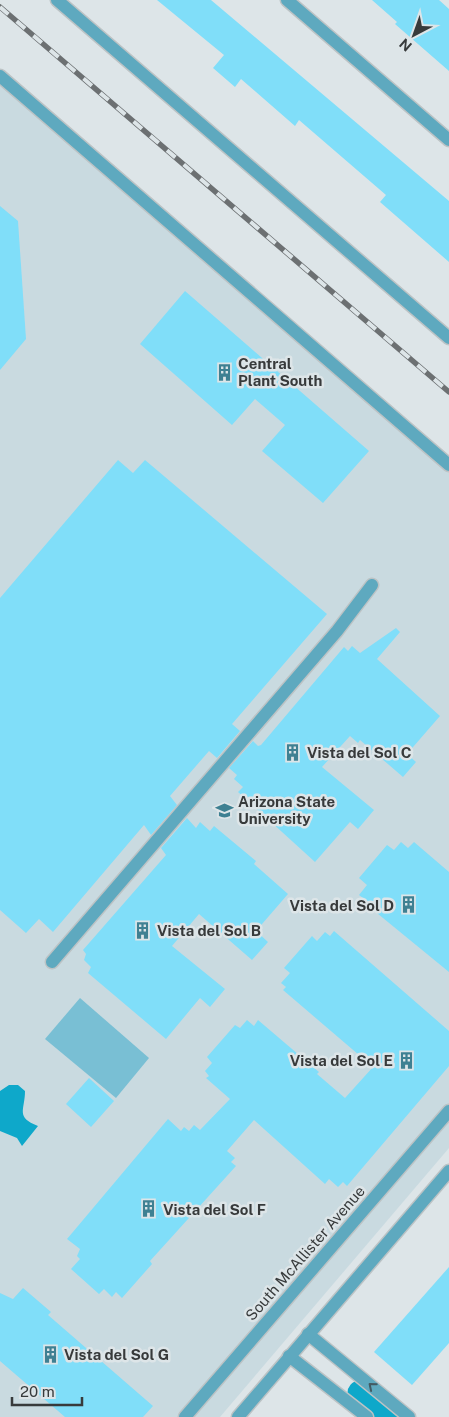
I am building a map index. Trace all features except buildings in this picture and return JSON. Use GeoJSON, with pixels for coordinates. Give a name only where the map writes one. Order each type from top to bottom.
{"type":"FeatureCollection","features":[{"type":"Feature","properties":{"kind":"street"},"geometry":{"type":"LineString","coordinates":[[57,0],[449,338]]}},
{"type":"Feature","properties":{"kind":"street"},"geometry":{"type":"LineString","coordinates":[[287,0],[449,140]]}},
{"type":"Feature","properties":{"kind":"street"},"geometry":{"type":"LineString","coordinates":[[0,76],[449,466]]}},
{"type":"Feature","properties":{"kind":"street"},"geometry":{"type":"LineString","coordinates":[[52,962],[337,631],[372,585]]}},
{"type":"Feature","properties":{"kind":"street","name":"South McAllister Avenue"},"geometry":{"type":"LineString","coordinates":[[185,1417],[449,1111]]}},
{"type":"Feature","properties":{"kind":"street"},"geometry":{"type":"LineString","coordinates":[[238,1417],[449,1171]]}},
{"type":"Feature","properties":{"kind":"street"},"geometry":{"type":"LineString","coordinates":[[308,1334],[409,1417]]}},
{"type":"Feature","properties":{"kind":"street"},"geometry":{"type":"LineString","coordinates":[[289,1356],[367,1417]]}},
{"type":"Feature","properties":{"kind":"shaded area","name":"Arizona State University"},"geometry":{"type":"Polygon","coordinates":[[[0,84],[449,472],[449,1148],[220,1417],[0,1417],[0,84]]]}},
{"type":"Feature","properties":{"kind":"shaded area"},"geometry":{"type":"Polygon","coordinates":[[[80,998],[149,1058],[116,1098],[45,1039],[80,998]]]}},
{"type":"Feature","properties":{"kind":"shaded area"},"geometry":{"type":"Polygon","coordinates":[[[9,1085],[18,1085],[25,1091],[24,1116],[31,1123],[38,1126],[22,1146],[17,1138],[0,1131],[0,1091],[9,1085]]]}},
{"type":"Feature","properties":{"kind":"waterway"},"geometry":{"type":"LineString","coordinates":[[360,1393],[388,1417]]}},
{"type":"Feature","properties":{"kind":"railway"},"geometry":{"type":"LineString","coordinates":[[0,7],[449,392]]}},
{"type":"Feature","properties":{"kind":"place","name":"Central Plant South"},"geometry":{"type":"Point","coordinates":[224,372]}},
{"type":"Feature","properties":{"kind":"place","name":"Vista del Sol C"},"geometry":{"type":"Point","coordinates":[293,752]}},
{"type":"Feature","properties":{"kind":"place","name":"Arizona State University"},"geometry":{"type":"Point","coordinates":[224,810]}},
{"type":"Feature","properties":{"kind":"place","name":"Vista del Sol D"},"geometry":{"type":"Point","coordinates":[408,905]}},
{"type":"Feature","properties":{"kind":"place","name":"Vista del Sol B"},"geometry":{"type":"Point","coordinates":[143,930]}},
{"type":"Feature","properties":{"kind":"place","name":"Vista del Sol E"},"geometry":{"type":"Point","coordinates":[407,1060]}},
{"type":"Feature","properties":{"kind":"place","name":"Vista del Sol F"},"geometry":{"type":"Point","coordinates":[149,1209]}},
{"type":"Feature","properties":{"kind":"place","name":"Vista del Sol G"},"geometry":{"type":"Point","coordinates":[50,1354]}}]}
